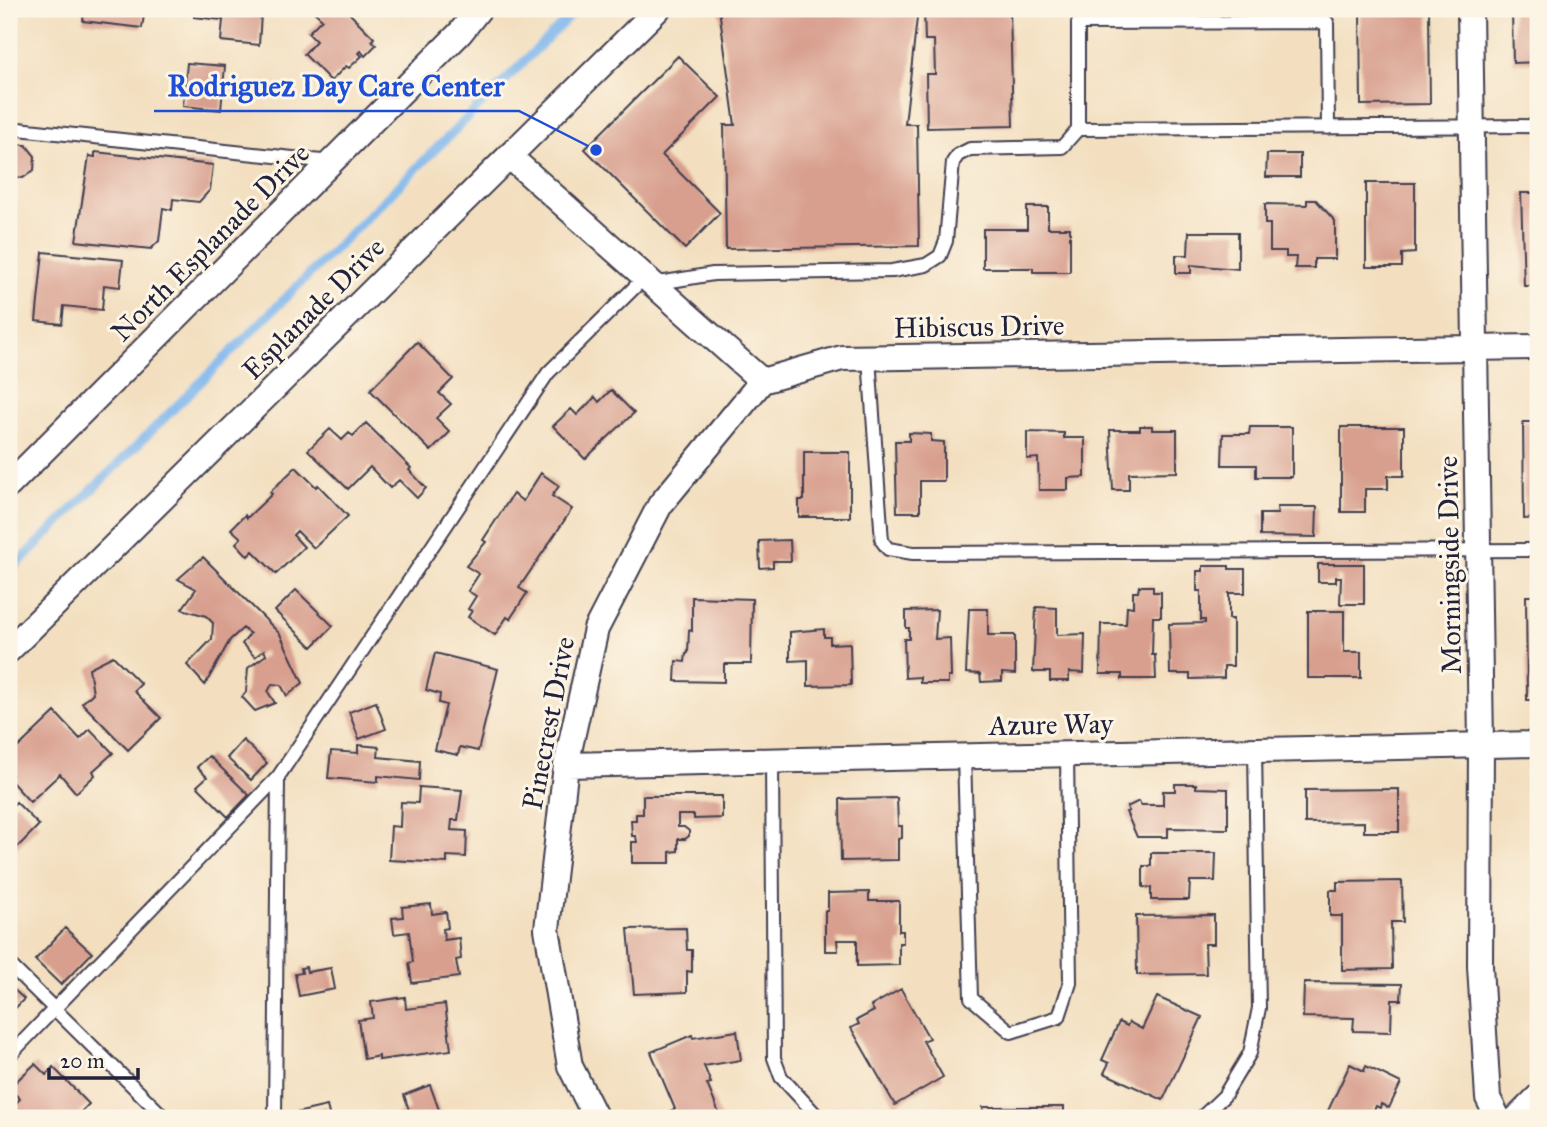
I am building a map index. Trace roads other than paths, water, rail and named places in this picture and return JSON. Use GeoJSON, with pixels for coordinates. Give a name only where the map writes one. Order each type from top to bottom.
{"type":"FeatureCollection","features":[{"type":"Feature","properties":{"kind":"street","name":"North Esplanade Drive"},"geometry":{"type":"LineString","coordinates":[[9,485],[460,33],[479,9]]}},
{"type":"Feature","properties":{"kind":"street","name":"Esplanade Drive"},"geometry":{"type":"LineString","coordinates":[[9,650],[658,9]]}},
{"type":"Feature","properties":{"kind":"street","name":"Morningside Drive"},"geometry":{"type":"LineString","coordinates":[[1470,9],[1481,744],[1480,966],[1488,1098],[1498,1118]]}},
{"type":"Feature","properties":{"kind":"street"},"geometry":{"type":"LineString","coordinates":[[509,156],[762,382]]}},
{"type":"Feature","properties":{"kind":"street","name":"Hibiscus Drive"},"geometry":{"type":"LineString","coordinates":[[762,382],[842,358],[1538,347]]}},
{"type":"Feature","properties":{"kind":"street","name":"Pinecrest Drive"},"geometry":{"type":"LineString","coordinates":[[596,1118],[570,1066],[547,929],[566,765],[596,629],[660,505],[762,382]]}},
{"type":"Feature","properties":{"kind":"street","name":"Azure Way"},"geometry":{"type":"LineString","coordinates":[[566,765],[1538,744]]}},
{"type":"Feature","properties":{"kind":"street"},"geometry":{"type":"LineString","coordinates":[[1517,1118],[1538,1097]]}},
{"type":"Feature","properties":{"kind":"lane"},"geometry":{"type":"LineString","coordinates":[[9,1056],[278,777],[548,373],[649,281],[713,274],[892,271],[926,265],[940,256],[946,241],[953,162],[958,155],[970,149],[1062,147],[1079,129],[1078,23],[1327,22],[1328,128]]}},
{"type":"Feature","properties":{"kind":"lane"},"geometry":{"type":"LineString","coordinates":[[1079,129],[1538,126]]}},
{"type":"Feature","properties":{"kind":"lane"},"geometry":{"type":"LineString","coordinates":[[9,128],[331,163]]}},
{"type":"Feature","properties":{"kind":"lane"},"geometry":{"type":"LineString","coordinates":[[869,358],[882,541],[888,549],[914,553],[1538,550]]}},
{"type":"Feature","properties":{"kind":"lane"},"geometry":{"type":"LineString","coordinates":[[1201,1118],[1224,1096],[1250,1053],[1259,1008],[1255,749]]}},
{"type":"Feature","properties":{"kind":"lane"},"geometry":{"type":"LineString","coordinates":[[964,756],[971,998],[1011,1031],[1059,1017],[1070,983],[1067,753]]}},
{"type":"Feature","properties":{"kind":"lane"},"geometry":{"type":"LineString","coordinates":[[772,760],[774,1058],[780,1077],[819,1118]]}},
{"type":"Feature","properties":{"kind":"lane"},"geometry":{"type":"LineString","coordinates":[[275,1118],[278,777]]}},
{"type":"Feature","properties":{"kind":"lane"},"geometry":{"type":"LineString","coordinates":[[9,964],[165,1118]]}},
{"type":"Feature","properties":{"kind":"waterway"},"geometry":{"type":"LineString","coordinates":[[9,572],[577,9]]}},
{"type":"Feature","properties":{"kind":"place","name":"Rodriguez Day Care Center"},"geometry":{"type":"Point","coordinates":[596,150]}}]}
